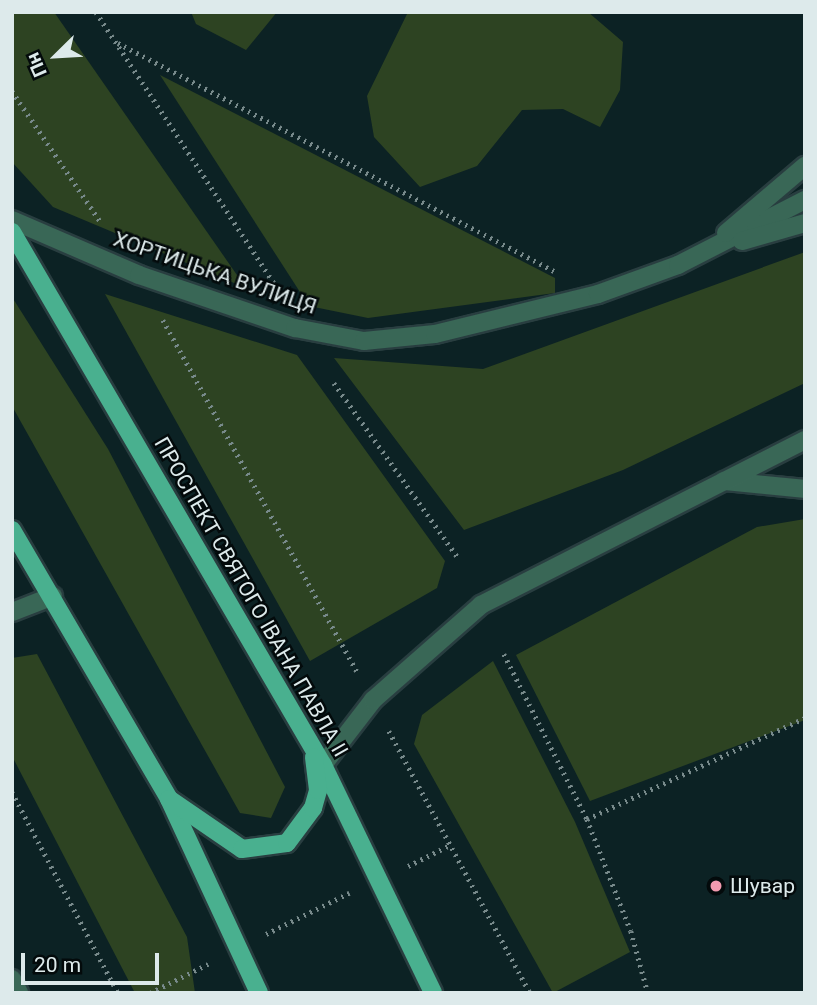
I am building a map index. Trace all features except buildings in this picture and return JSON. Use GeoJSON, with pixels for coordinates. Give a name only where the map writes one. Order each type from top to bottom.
{"type":"FeatureCollection","features":[{"type":"Feature","properties":{"kind":"main road","name":"ПРОСПЕКТ СВЯТОГО ІВАНА ПАВЛА II"},"geometry":{"type":"LineString","coordinates":[[12,232],[318,758],[433,993]]}},
{"type":"Feature","properties":{"kind":"main road"},"geometry":{"type":"LineString","coordinates":[[12,530],[169,799],[259,993]]}},
{"type":"Feature","properties":{"kind":"main road"},"geometry":{"type":"LineString","coordinates":[[169,799],[242,849],[287,843],[304,827],[318,790],[318,758]]}},
{"type":"Feature","properties":{"kind":"street"},"geometry":{"type":"LineString","coordinates":[[702,253],[805,166]]}},
{"type":"Feature","properties":{"kind":"street","name":"ХОРТИЦЬКА ВУЛИЦЯ"},"geometry":{"type":"LineString","coordinates":[[12,220],[139,275],[295,328],[363,341],[435,334],[598,294],[702,253],[805,200]]}},
{"type":"Feature","properties":{"kind":"street"},"geometry":{"type":"LineString","coordinates":[[702,253],[805,223]]}},
{"type":"Feature","properties":{"kind":"street"},"geometry":{"type":"LineString","coordinates":[[318,758],[373,700],[481,605],[805,440]]}},
{"type":"Feature","properties":{"kind":"street"},"geometry":{"type":"LineString","coordinates":[[724,481],[802,487]]}},
{"type":"Feature","properties":{"kind":"street"},"geometry":{"type":"LineString","coordinates":[[12,612],[52,596]]}},
{"type":"Feature","properties":{"kind":"street"},"geometry":{"type":"LineString","coordinates":[[12,979],[19,993]]}},
{"type":"Feature","properties":{"kind":"path"},"geometry":{"type":"LineString","coordinates":[[96,12],[278,289]]}},
{"type":"Feature","properties":{"kind":"path"},"geometry":{"type":"LineString","coordinates":[[118,43],[598,294]]}},
{"type":"Feature","properties":{"kind":"path"},"geometry":{"type":"LineString","coordinates":[[12,91],[107,231]]}},
{"type":"Feature","properties":{"kind":"path"},"geometry":{"type":"LineString","coordinates":[[139,275],[344,648]]}},
{"type":"Feature","properties":{"kind":"path"},"geometry":{"type":"LineString","coordinates":[[334,383],[459,559]]}},
{"type":"Feature","properties":{"kind":"path"},"geometry":{"type":"LineString","coordinates":[[504,654],[587,819],[631,931],[648,993]]}},
{"type":"Feature","properties":{"kind":"path"},"geometry":{"type":"LineString","coordinates":[[587,819],[805,718]]}},
{"type":"Feature","properties":{"kind":"path"},"geometry":{"type":"LineString","coordinates":[[396,742],[530,993]]}},
{"type":"Feature","properties":{"kind":"path"},"geometry":{"type":"LineString","coordinates":[[12,792],[118,993]]}},
{"type":"Feature","properties":{"kind":"path"},"geometry":{"type":"LineString","coordinates":[[419,860],[451,845]]}},
{"type":"Feature","properties":{"kind":"path"},"geometry":{"type":"LineString","coordinates":[[277,929],[348,894]]}},
{"type":"Feature","properties":{"kind":"path"},"geometry":{"type":"LineString","coordinates":[[150,993],[202,967]]}},
{"type":"Feature","properties":{"kind":"green space"},"geometry":{"type":"Polygon","coordinates":[[[12,12],[54,12],[246,288],[53,207],[12,162],[12,12]]]}},
{"type":"Feature","properties":{"kind":"green space"},"geometry":{"type":"Polygon","coordinates":[[[191,12],[277,12],[246,50],[196,24],[191,12]]]}},
{"type":"Feature","properties":{"kind":"green space"},"geometry":{"type":"Polygon","coordinates":[[[408,12],[588,12],[623,42],[620,90],[600,127],[563,109],[522,110],[477,166],[420,187],[374,137],[367,96],[408,12]]]}},
{"type":"Feature","properties":{"kind":"green space"},"geometry":{"type":"Polygon","coordinates":[[[160,75],[555,278],[555,293],[368,318],[309,306],[160,75]]]}},
{"type":"Feature","properties":{"kind":"green space"},"geometry":{"type":"Polygon","coordinates":[[[805,252],[805,383],[623,470],[464,530],[334,358],[483,369],[805,252]]]}},
{"type":"Feature","properties":{"kind":"green space"},"geometry":{"type":"Polygon","coordinates":[[[105,294],[297,355],[445,561],[437,588],[310,661],[105,294]]]}},
{"type":"Feature","properties":{"kind":"green space"},"geometry":{"type":"Polygon","coordinates":[[[12,297],[108,449],[285,787],[271,818],[240,813],[12,406],[12,297]]]}},
{"type":"Feature","properties":{"kind":"green space"},"geometry":{"type":"Polygon","coordinates":[[[805,519],[805,720],[590,801],[516,655],[757,527],[805,519]]]}},
{"type":"Feature","properties":{"kind":"green space"},"geometry":{"type":"Polygon","coordinates":[[[37,654],[187,937],[195,993],[135,993],[12,756],[12,658],[37,654]]]}},
{"type":"Feature","properties":{"kind":"green space"},"geometry":{"type":"Polygon","coordinates":[[[493,661],[575,822],[630,952],[553,993],[414,744],[422,715],[493,661]]]}},
{"type":"Feature","properties":{"kind":"place","name":"Шувар"},"geometry":{"type":"Point","coordinates":[716,886]}}]}
